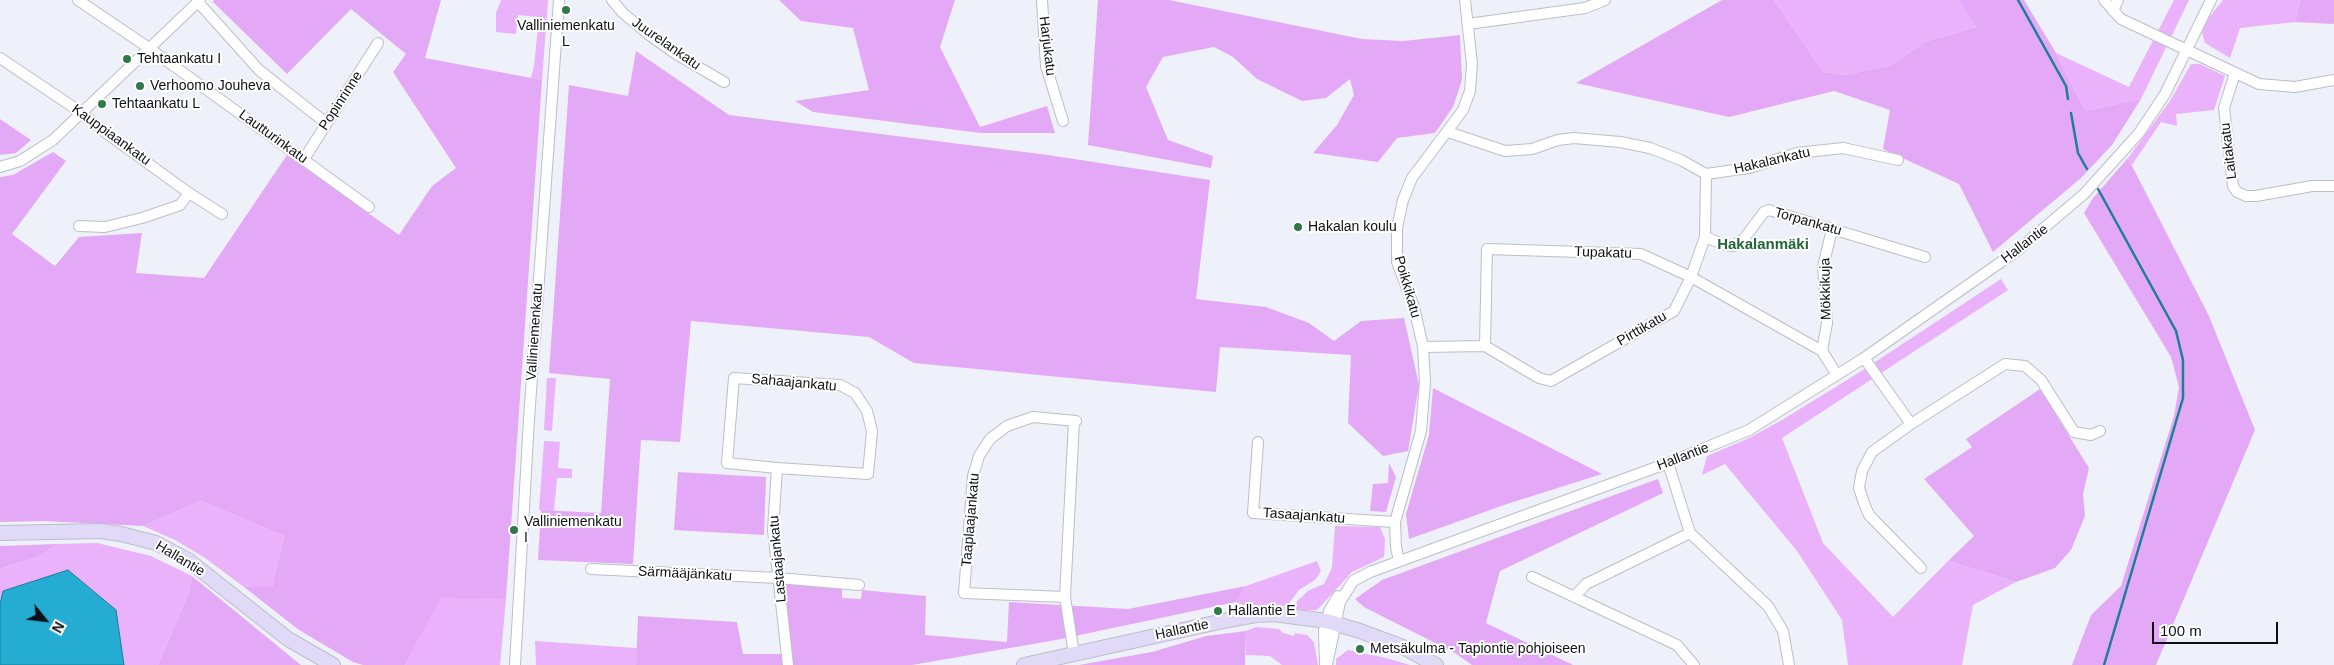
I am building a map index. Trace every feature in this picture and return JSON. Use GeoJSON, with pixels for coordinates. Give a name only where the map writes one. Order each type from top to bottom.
{"type":"FeatureCollection","features":[{"type":"Feature","properties":{"kind":"street","name":"Lautturinkatu"},"geometry":{"type":"LineString","coordinates":[[78,0],[149,48],[369,208]]}},
{"type":"Feature","properties":{"kind":"street","name":"Valliniemenkatu"},"geometry":{"type":"LineString","coordinates":[[515,665],[530,409],[559,0]]}},
{"type":"Feature","properties":{"kind":"street","name":"Juurelankatu"},"geometry":{"type":"LineString","coordinates":[[612,0],[623,13],[648,34],[676,54],[724,82]]}},
{"type":"Feature","properties":{"kind":"street","name":"Harjukatu"},"geometry":{"type":"LineString","coordinates":[[1042,0],[1046,66],[1063,121]]}},
{"type":"Feature","properties":{"kind":"street","name":"Poikkikatu"},"geometry":{"type":"LineString","coordinates":[[1399,561],[1396,547],[1395,522],[1421,431],[1426,382],[1423,347],[1414,307],[1397,262],[1397,228],[1403,200],[1412,178],[1463,110],[1470,91],[1472,64],[1465,0]]}},
{"type":"Feature","properties":{"kind":"street"},"geometry":{"type":"LineString","coordinates":[[1468,24],[1585,8],[1605,0]]}},
{"type":"Feature","properties":{"kind":"street"},"geometry":{"type":"LineString","coordinates":[[2104,0],[2121,19],[2259,84],[2295,87],[2334,80]]}},
{"type":"Feature","properties":{"kind":"street"},"geometry":{"type":"LineString","coordinates":[[2113,11],[2118,0]]}},
{"type":"Feature","properties":{"kind":"street","name":"Hallantie"},"geometry":{"type":"LineString","coordinates":[[1326,665],[1330,627],[1340,602],[1354,581],[1370,572],[1668,463],[1749,430],[1864,358],[2018,250],[2043,231],[2084,194],[2121,155],[2165,94],[2211,0]]}},
{"type":"Feature","properties":{"kind":"street"},"geometry":{"type":"LineString","coordinates":[[0,167],[20,161],[37,152],[82,113],[199,1],[260,70],[326,123]]}},
{"type":"Feature","properties":{"kind":"street","name":"Popinrinne"},"geometry":{"type":"LineString","coordinates":[[304,159],[378,43]]}},
{"type":"Feature","properties":{"kind":"street","name":"Kauppiaankatu"},"geometry":{"type":"LineString","coordinates":[[0,58],[82,113],[106,133],[189,193],[222,214]]}},
{"type":"Feature","properties":{"kind":"street","name":"Laitakatu"},"geometry":{"type":"LineString","coordinates":[[2235,73],[2224,108],[2233,186],[2237,192],[2246,196],[2256,196],[2312,186],[2334,186]]}},
{"type":"Feature","properties":{"kind":"street"},"geometry":{"type":"LineString","coordinates":[[1448,132],[1505,151],[1520,152],[1532,150],[1558,140],[1574,138],[1620,142],[1650,148],[1681,160],[1706,174]]}},
{"type":"Feature","properties":{"kind":"street","name":"Hakalankatu"},"geometry":{"type":"LineString","coordinates":[[1706,174],[1749,168],[1797,153],[1843,148],[1898,160]]}},
{"type":"Feature","properties":{"kind":"street","name":"Pirttikatu"},"geometry":{"type":"LineString","coordinates":[[1485,346],[1539,378],[1551,381],[1674,311],[1691,277],[1705,237],[1706,174]]}},
{"type":"Feature","properties":{"kind":"street"},"geometry":{"type":"LineString","coordinates":[[79,226],[105,227],[142,218],[180,205],[189,193]]}},
{"type":"Feature","properties":{"kind":"street","name":"Torpankatu"},"geometry":{"type":"LineString","coordinates":[[1705,237],[1733,246],[1743,240],[1764,212],[1769,210],[1925,257]]}},
{"type":"Feature","properties":{"kind":"street","name":"Mökkikuja"},"geometry":{"type":"LineString","coordinates":[[1822,351],[1827,324],[1823,267],[1832,229]]}},
{"type":"Feature","properties":{"kind":"street","name":"Tupakatu"},"geometry":{"type":"LineString","coordinates":[[1485,346],[1487,249],[1641,254],[1691,277],[1822,351],[1837,375]]}},
{"type":"Feature","properties":{"kind":"street"},"geometry":{"type":"LineString","coordinates":[[1423,347],[1485,346]]}},
{"type":"Feature","properties":{"kind":"street"},"geometry":{"type":"LineString","coordinates":[[1864,358],[1911,424]]}},
{"type":"Feature","properties":{"kind":"street"},"geometry":{"type":"LineString","coordinates":[[1921,568],[1870,515],[1860,488],[1862,471],[1872,452],[1911,424],[2005,364],[2025,366],[2041,380],[2074,432],[2091,435],[2100,431]]}},
{"type":"Feature","properties":{"kind":"street","name":"Sahaajankatu"},"geometry":{"type":"LineString","coordinates":[[734,378],[840,385],[855,393],[867,411],[872,431],[868,474],[777,468],[727,463],[734,378]]}},
{"type":"Feature","properties":{"kind":"street","name":"Taaplaajankatu"},"geometry":{"type":"LineString","coordinates":[[1065,597],[964,593],[973,476],[979,456],[990,439],[1007,426],[1033,417],[1075,421],[1065,597],[1074,654]]}},
{"type":"Feature","properties":{"kind":"street","name":"Tasaajankatu"},"geometry":{"type":"LineString","coordinates":[[1258,442],[1253,513],[1395,522]]}},
{"type":"Feature","properties":{"kind":"street"},"geometry":{"type":"LineString","coordinates":[[1668,463],[1690,533],[1768,606],[1783,632],[1789,665]]}},
{"type":"Feature","properties":{"kind":"street","name":"Lastaajankatu"},"geometry":{"type":"LineString","coordinates":[[777,468],[773,530],[788,665]]}},
{"type":"Feature","properties":{"kind":"street","name":"Hallantie"},"geometry":{"type":"LineString","coordinates":[[0,533],[101,531],[156,543],[188,560],[288,639],[333,665]]}},
{"type":"Feature","properties":{"kind":"street"},"geometry":{"type":"LineString","coordinates":[[1575,596],[1586,584],[1690,533]]}},
{"type":"Feature","properties":{"kind":"street","name":"Särmääjänkatu"},"geometry":{"type":"LineString","coordinates":[[591,569],[778,578],[859,585]]}},
{"type":"Feature","properties":{"kind":"street"},"geometry":{"type":"LineString","coordinates":[[1532,577],[1677,645],[1694,665]]}},
{"type":"Feature","properties":{"kind":"street","name":"Hallantie"},"geometry":{"type":"LineString","coordinates":[[1024,665],[1230,620],[1267,621],[1330,627],[1432,663]]}},
{"type":"Feature","properties":{"kind":"shaded area"},"geometry":{"type":"Polygon","coordinates":[[[214,0],[441,0],[425,58],[542,80],[506,599],[441,598],[405,665],[363,665],[353,662],[299,630],[244,587],[272,587],[284,536],[201,501],[143,526],[43,521],[0,522],[0,177],[13,175],[53,152],[66,161],[12,234],[55,266],[79,237],[142,233],[136,273],[204,278],[287,155],[399,235],[432,186],[456,168],[393,72],[406,54],[351,9],[287,74],[213,2],[214,0]]]}},
{"type":"Feature","properties":{"kind":"shaded area"},"geometry":{"type":"Polygon","coordinates":[[[501,0],[548,0],[542,80],[531,78],[539,17],[518,15],[516,34],[496,32],[496,13],[501,0]]]}},
{"type":"Feature","properties":{"kind":"shaded area"},"geometry":{"type":"Polygon","coordinates":[[[779,0],[955,0],[940,47],[980,127],[1047,106],[1055,133],[981,133],[813,112],[795,101],[869,90],[853,28],[801,21],[779,0]]]}},
{"type":"Feature","properties":{"kind":"shaded area"},"geometry":{"type":"Polygon","coordinates":[[[1098,0],[1169,0],[1362,39],[1403,41],[1460,35],[1462,80],[1453,107],[1435,133],[1397,138],[1378,162],[1313,153],[1337,125],[1354,95],[1350,79],[1326,98],[1302,101],[1257,79],[1233,57],[1214,47],[1163,57],[1146,87],[1168,140],[1213,156],[1211,168],[1088,145],[1098,0]]]}},
{"type":"Feature","properties":{"kind":"shaded area"},"geometry":{"type":"Polygon","coordinates":[[[1722,0],[1774,0],[1823,72],[1845,75],[1892,65],[1924,42],[1976,27],[1958,0],[2024,0],[2056,53],[2085,111],[2141,99],[2112,145],[2081,178],[1993,252],[1959,184],[1883,149],[1890,110],[1834,91],[1729,117],[1576,83],[1722,0]]]}},
{"type":"Feature","properties":{"kind":"shaded area"},"geometry":{"type":"Polygon","coordinates":[[[1774,0],[1958,0],[1976,27],[1924,42],[1892,65],[1845,75],[1823,72],[1774,0]]]}},
{"type":"Feature","properties":{"kind":"shaded area"},"geometry":{"type":"Polygon","coordinates":[[[2174,0],[2189,0],[2141,99],[2085,111],[2056,53],[2129,87],[2174,0]]]}},
{"type":"Feature","properties":{"kind":"shaded area"},"geometry":{"type":"Polygon","coordinates":[[[2223,0],[2300,0],[2295,22],[2240,28],[2230,58],[2205,43],[2202,33],[2207,20],[2223,0]]]}},
{"type":"Feature","properties":{"kind":"shaded area"},"geometry":{"type":"Polygon","coordinates":[[[2300,0],[2334,0],[2334,24],[2295,22],[2300,0]]]}},
{"type":"Feature","properties":{"kind":"shaded area"},"geometry":{"type":"Polygon","coordinates":[[[636,51],[729,115],[1048,155],[1210,180],[1196,299],[1266,307],[1309,323],[1334,341],[1361,321],[1404,318],[1419,385],[1408,451],[1383,456],[1348,423],[1351,355],[1220,347],[1216,392],[914,363],[869,337],[691,321],[680,442],[641,440],[633,564],[538,560],[541,510],[601,513],[610,379],[549,373],[569,85],[628,96],[636,51]]]}},
{"type":"Feature","properties":{"kind":"shaded area"},"geometry":{"type":"Polygon","coordinates":[[[2191,64],[2200,64],[2225,76],[2214,110],[2176,114],[2177,126],[2161,122],[2132,165],[2128,158],[2170,101],[2191,64]]]}},
{"type":"Feature","properties":{"kind":"shaded area"},"geometry":{"type":"Polygon","coordinates":[[[0,119],[31,140],[16,153],[0,155],[0,119]]]}},
{"type":"Feature","properties":{"kind":"shaded area"},"geometry":{"type":"Polygon","coordinates":[[[2128,158],[2209,316],[2255,430],[2156,665],[2072,665],[2091,615],[2121,586],[2174,416],[2179,387],[2171,357],[2084,213],[2093,198],[2128,158]]]}},
{"type":"Feature","properties":{"kind":"shaded area"},"geometry":{"type":"Polygon","coordinates":[[[2001,279],[2008,290],[1782,438],[1823,543],[1893,617],[1948,561],[2016,582],[1973,605],[1962,665],[1848,665],[1842,620],[1797,551],[1725,464],[1702,475],[1707,456],[1747,439],[1782,420],[1860,372],[2001,279]]]}},
{"type":"Feature","properties":{"kind":"shaded area"},"geometry":{"type":"Polygon","coordinates":[[[547,378],[556,378],[552,431],[544,430],[547,378]]]}},
{"type":"Feature","properties":{"kind":"shaded area"},"geometry":{"type":"Polygon","coordinates":[[[1433,388],[1602,474],[1507,504],[1409,539],[1406,514],[1429,435],[1433,388]]]}},
{"type":"Feature","properties":{"kind":"shaded area"},"geometry":{"type":"Polygon","coordinates":[[[2040,389],[2089,468],[2083,494],[2085,516],[2071,550],[2055,568],[2016,582],[1948,561],[1974,536],[1924,479],[1972,447],[1966,439],[2040,389]]]}},
{"type":"Feature","properties":{"kind":"shaded area"},"geometry":{"type":"Polygon","coordinates":[[[544,441],[560,442],[558,468],[572,469],[572,478],[557,478],[554,511],[539,510],[544,441]]]}},
{"type":"Feature","properties":{"kind":"shaded area"},"geometry":{"type":"Polygon","coordinates":[[[1389,463],[1396,477],[1386,512],[1370,511],[1373,484],[1388,483],[1389,463]]]}},
{"type":"Feature","properties":{"kind":"shaded area"},"geometry":{"type":"Polygon","coordinates":[[[678,472],[766,477],[764,535],[674,530],[678,472]]]}},
{"type":"Feature","properties":{"kind":"shaded area"},"geometry":{"type":"Polygon","coordinates":[[[1658,479],[1663,493],[1500,571],[1486,623],[1573,665],[1472,665],[1455,653],[1364,607],[1355,599],[1382,580],[1658,479]]]}},
{"type":"Feature","properties":{"kind":"shaded area"},"geometry":{"type":"Polygon","coordinates":[[[201,501],[284,536],[272,587],[244,587],[205,558],[175,540],[143,526],[201,501]]]}},
{"type":"Feature","properties":{"kind":"shaded area"},"geometry":{"type":"Polygon","coordinates":[[[1335,526],[1380,527],[1385,539],[1384,557],[1352,572],[1317,610],[1295,610],[1297,601],[1309,590],[1324,584],[1332,568],[1335,526]]]}},
{"type":"Feature","properties":{"kind":"shaded area"},"geometry":{"type":"Polygon","coordinates":[[[97,543],[151,556],[192,576],[189,592],[158,665],[124,665],[116,610],[3,591],[0,604],[0,569],[38,557],[57,544],[97,543]]]}},
{"type":"Feature","properties":{"kind":"shaded area"},"geometry":{"type":"Polygon","coordinates":[[[57,544],[38,557],[0,569],[0,546],[57,544]]]}},
{"type":"Feature","properties":{"kind":"shaded area"},"geometry":{"type":"Polygon","coordinates":[[[1317,561],[1321,571],[1315,580],[1299,590],[1287,606],[1245,606],[1236,602],[1246,586],[1317,561]]]}},
{"type":"Feature","properties":{"kind":"shaded area"},"geometry":{"type":"Polygon","coordinates":[[[192,576],[301,665],[158,665],[189,592],[192,576]]]}},
{"type":"Feature","properties":{"kind":"shaded area"},"geometry":{"type":"Polygon","coordinates":[[[783,583],[842,589],[842,598],[861,599],[862,590],[926,596],[925,635],[1007,642],[1009,602],[1128,609],[1246,586],[1236,602],[1056,640],[912,665],[636,665],[638,616],[737,622],[743,654],[790,654],[783,583]]]}},
{"type":"Feature","properties":{"kind":"shaded area"},"geometry":{"type":"Polygon","coordinates":[[[441,597],[506,599],[500,665],[405,665],[441,597]]]}},
{"type":"Feature","properties":{"kind":"shaded area"},"geometry":{"type":"Polygon","coordinates":[[[1256,627],[1279,629],[1283,633],[1294,636],[1295,633],[1307,635],[1314,642],[1318,665],[1282,665],[1270,656],[1246,655],[1246,631],[1256,627]]]}},
{"type":"Feature","properties":{"kind":"shaded area"},"geometry":{"type":"Polygon","coordinates":[[[1246,631],[1245,665],[1079,665],[1152,652],[1206,636],[1246,631]]]}},
{"type":"Feature","properties":{"kind":"shaded area"},"geometry":{"type":"Polygon","coordinates":[[[535,641],[637,648],[636,665],[536,665],[535,641]]]}},
{"type":"Feature","properties":{"kind":"shaded area"},"geometry":{"type":"Polygon","coordinates":[[[1348,650],[1410,665],[1336,665],[1336,659],[1348,650]]]}},
{"type":"Feature","properties":{"kind":"water"},"geometry":{"type":"Polygon","coordinates":[[[68,570],[116,610],[124,665],[0,665],[0,604],[3,591],[68,570]]]}},
{"type":"Feature","properties":{"kind":"waterway"},"geometry":{"type":"LineString","coordinates":[[2018,0],[2066,86],[2068,99]]}},
{"type":"Feature","properties":{"kind":"waterway"},"geometry":{"type":"LineString","coordinates":[[2071,113],[2078,153],[2087,169]]}},
{"type":"Feature","properties":{"kind":"waterway"},"geometry":{"type":"LineString","coordinates":[[2098,189],[2176,331],[2183,360],[2183,398],[2104,665]]}},
{"type":"Feature","properties":{"kind":"place","name":"Valliniemenkatu L"},"geometry":{"type":"Point","coordinates":[566,10]}},
{"type":"Feature","properties":{"kind":"place","name":"Tehtaankatu I"},"geometry":{"type":"Point","coordinates":[127,59]}},
{"type":"Feature","properties":{"kind":"place","name":"Verhoomo Jouheva"},"geometry":{"type":"Point","coordinates":[140,86]}},
{"type":"Feature","properties":{"kind":"place","name":"Tehtaankatu L"},"geometry":{"type":"Point","coordinates":[102,104]}},
{"type":"Feature","properties":{"kind":"place","name":"Hakalan koulu"},"geometry":{"type":"Point","coordinates":[1298,227]}},
{"type":"Feature","properties":{"kind":"place","name":"Valliniemenkatu I"},"geometry":{"type":"Point","coordinates":[514,530]}},
{"type":"Feature","properties":{"kind":"place","name":"Hallantie E"},"geometry":{"type":"Point","coordinates":[1218,611]}},
{"type":"Feature","properties":{"kind":"place","name":"Metsäkulma - Tapiontie pohjoiseen"},"geometry":{"type":"Point","coordinates":[1360,649]}},
{"type":"Feature","properties":{"kind":"district","name":"Hakalanmäki"},"geometry":{"type":"Point","coordinates":[1763,245]}}]}
